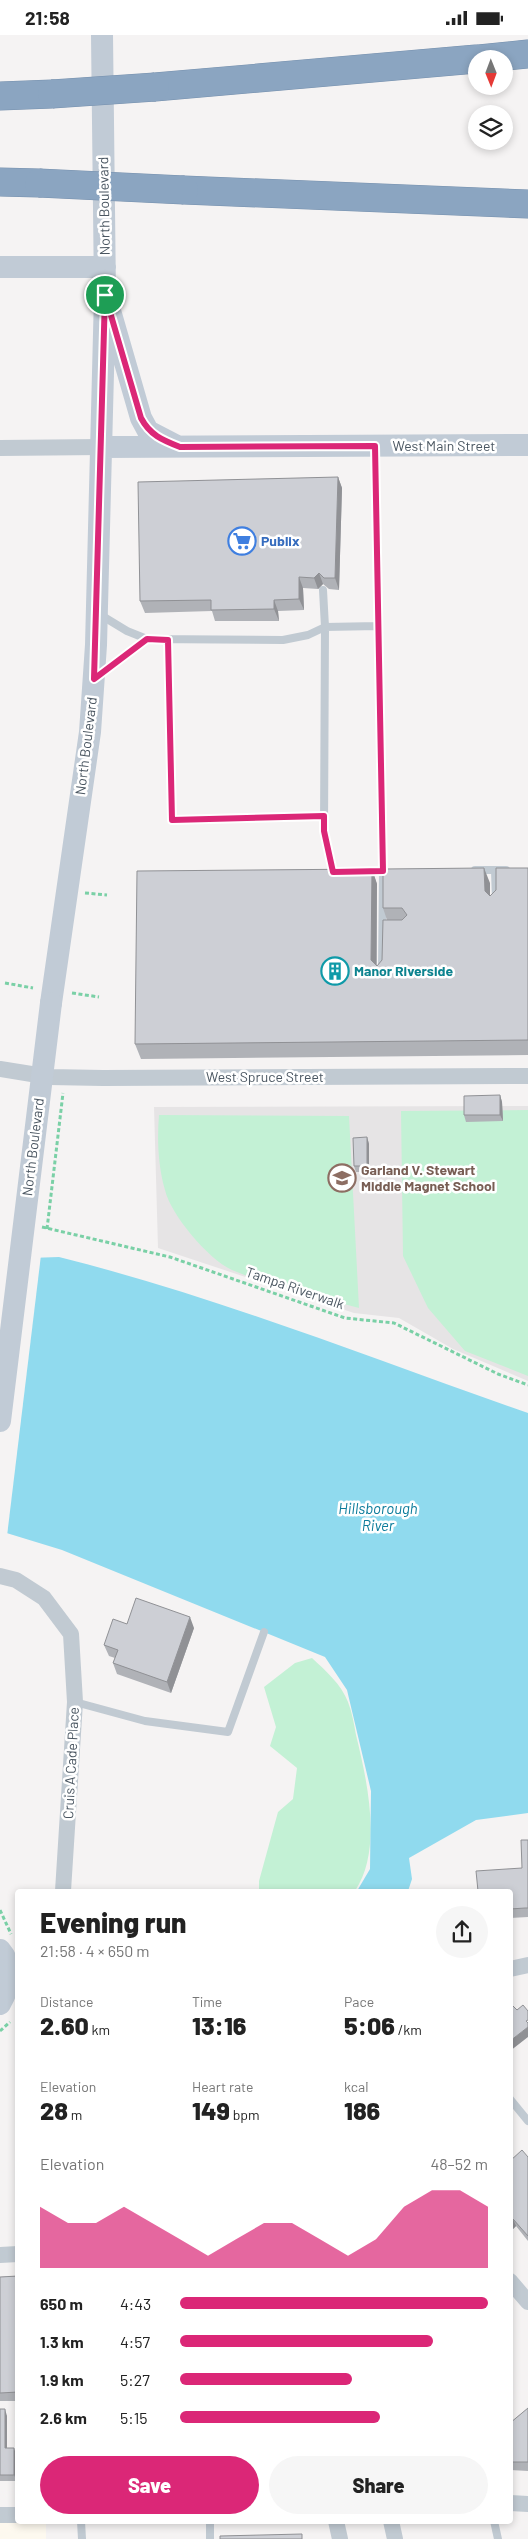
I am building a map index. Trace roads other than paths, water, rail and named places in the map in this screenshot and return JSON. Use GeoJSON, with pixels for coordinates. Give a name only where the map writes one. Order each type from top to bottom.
{"type":"FeatureCollection","features":[{"type":"Feature","properties":{"kind":"highway"},"geometry":{"type":"LineString","coordinates":[[513,56],[528,54]]}},
{"type":"Feature","properties":{"kind":"highway"},"geometry":{"type":"LineString","coordinates":[[0,96],[155,87],[468,60]]}},
{"type":"Feature","properties":{"kind":"highway"},"geometry":{"type":"LineString","coordinates":[[0,182],[528,204]]}},
{"type":"Feature","properties":{"kind":"street","name":"North Boulevard"},"geometry":{"type":"LineString","coordinates":[[0,1421],[51,1003],[90,732],[94,679],[105,295],[102,35]]}},
{"type":"Feature","properties":{"kind":"street"},"geometry":{"type":"LineString","coordinates":[[0,267],[105,267]]}},
{"type":"Feature","properties":{"kind":"street"},"geometry":{"type":"LineString","coordinates":[[105,295],[141,418],[148,431],[163,441],[180,447]]}},
{"type":"Feature","properties":{"kind":"street","name":"West Main Street"},"geometry":{"type":"LineString","coordinates":[[0,448],[528,445]]}},
{"type":"Feature","properties":{"kind":"street","name":"West Spruce Street"},"geometry":{"type":"LineString","coordinates":[[1,1069],[50,1077],[103,1078],[528,1076]]}},
{"type":"Feature","properties":{"kind":"street","name":"Cruis A Cade Place"},"geometry":{"type":"LineString","coordinates":[[0,1576],[16,1580],[44,1598],[71,1634],[75,1702],[63,1889]]}},
{"type":"Feature","properties":{"kind":"street"},"geometry":{"type":"LineString","coordinates":[[0,2004],[10,1980],[7,1945]]}},
{"type":"Feature","properties":{"kind":"street"},"geometry":{"type":"LineString","coordinates":[[513,1968],[528,1965]]}},
{"type":"Feature","properties":{"kind":"street"},"geometry":{"type":"LineString","coordinates":[[0,2255],[15,2254]]}},
{"type":"Feature","properties":{"kind":"street"},"geometry":{"type":"LineString","coordinates":[[513,2284],[528,2302]]}},
{"type":"Feature","properties":{"kind":"street"},"geometry":{"type":"LineString","coordinates":[[513,2503],[528,2503]]}},
{"type":"Feature","properties":{"kind":"street"},"geometry":{"type":"LineString","coordinates":[[0,2515],[15,2515]]}},
{"type":"Feature","properties":{"kind":"street"},"geometry":{"type":"LineString","coordinates":[[337,2524],[340,2539]]}},
{"type":"Feature","properties":{"kind":"street"},"geometry":{"type":"LineString","coordinates":[[392,2524],[396,2539]]}},
{"type":"Feature","properties":{"kind":"lane"},"geometry":{"type":"LineString","coordinates":[[375,446],[383,871],[386,929],[382,975]]}},
{"type":"Feature","properties":{"kind":"lane"},"geometry":{"type":"LineString","coordinates":[[323,590],[325,627],[324,831],[333,872],[343,872]]}},
{"type":"Feature","properties":{"kind":"lane"},"geometry":{"type":"LineString","coordinates":[[96,613],[127,631],[147,639],[283,640],[308,635],[325,627],[378,627]]}},
{"type":"Feature","properties":{"kind":"lane"},"geometry":{"type":"LineString","coordinates":[[94,679],[147,639]]}},
{"type":"Feature","properties":{"kind":"lane"},"geometry":{"type":"LineString","coordinates":[[168,640],[172,820],[324,816]]}},
{"type":"Feature","properties":{"kind":"lane"},"geometry":{"type":"LineString","coordinates":[[496,870],[496,905]]}},
{"type":"Feature","properties":{"kind":"lane"},"geometry":{"type":"LineString","coordinates":[[467,871],[512,870]]}},
{"type":"Feature","properties":{"kind":"lane"},"geometry":{"type":"LineString","coordinates":[[373,872],[392,871]]}},
{"type":"Feature","properties":{"kind":"lane"},"geometry":{"type":"LineString","coordinates":[[75,1702],[145,1721],[228,1732],[264,1632]]}},
{"type":"Feature","properties":{"kind":"lane"},"geometry":{"type":"LineString","coordinates":[[513,2103],[528,2121]]}},
{"type":"Feature","properties":{"kind":"lane"},"geometry":{"type":"LineString","coordinates":[[81,2524],[82,2539]]}},
{"type":"Feature","properties":{"kind":"lane"},"geometry":{"type":"LineString","coordinates":[[210,2524],[210,2539]]}},
{"type":"Feature","properties":{"kind":"lane"},"geometry":{"type":"LineString","coordinates":[[495,2524],[498,2539]]}},
{"type":"Feature","properties":{"kind":"water","name":"Hillsborough River"},"geometry":{"type":"Polygon","coordinates":[[[59,1257],[119,1273],[237,1310],[528,1413],[528,1813],[476,1820],[409,1858],[412,1879],[409,1889],[358,1889],[370,1869],[371,1791],[347,1690],[325,1657],[62,1550],[0,1531],[0,1259],[59,1257]]]}},
{"type":"Feature","properties":{"kind":"place","name":"Publix"},"geometry":{"type":"Point","coordinates":[242,541]}},
{"type":"Feature","properties":{"kind":"place","name":"Manor Riverside"},"geometry":{"type":"Point","coordinates":[335,971]}},
{"type":"Feature","properties":{"kind":"place","name":"Garland V. Stewart Middle Magnet School"},"geometry":{"type":"Point","coordinates":[342,1178]}}]}
